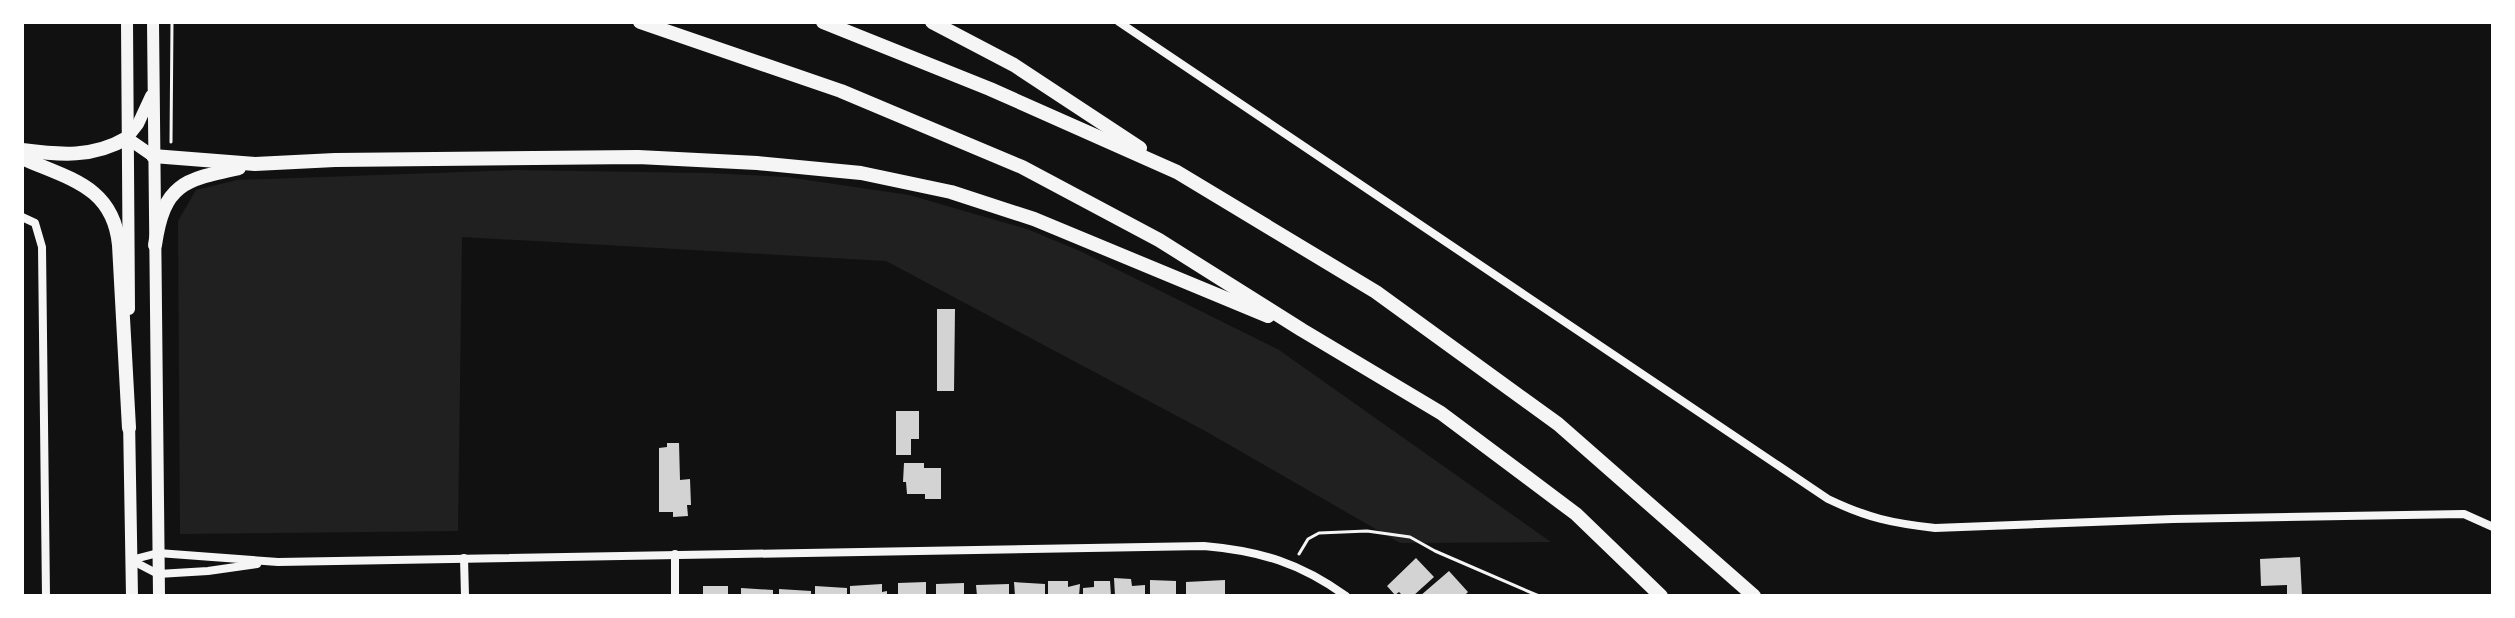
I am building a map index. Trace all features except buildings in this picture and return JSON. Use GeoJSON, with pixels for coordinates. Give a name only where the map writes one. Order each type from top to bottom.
{"type":"FeatureCollection","features":[{"type":"Feature","properties":{"kind":"highway"},"geometry":{"type":"LineString","coordinates":[[640,22],[841,91],[1022,167],[1159,240],[1453,422],[1576,514],[1661,596]]}},
{"type":"Feature","properties":{"kind":"highway"},"geometry":{"type":"LineString","coordinates":[[823,22],[990,89],[1177,172]]}},
{"type":"Feature","properties":{"kind":"highway"},"geometry":{"type":"LineString","coordinates":[[932,22],[1014,65],[1177,172],[1376,292],[1546,415],[1754,596]]}},
{"type":"Feature","properties":{"kind":"highway"},"geometry":{"type":"LineString","coordinates":[[22,150],[80,154],[103,149],[127,138]]}},
{"type":"Feature","properties":{"kind":"highway"},"geometry":{"type":"LineString","coordinates":[[153,156],[255,164],[335,160],[638,157],[757,163],[861,173],[951,192],[1034,219],[1302,330]]}},
{"type":"Feature","properties":{"kind":"highway"},"geometry":{"type":"LineString","coordinates":[[22,158],[89,188],[101,198],[113,217],[119,245],[129,428]]}},
{"type":"Feature","properties":{"kind":"highway"},"geometry":{"type":"LineString","coordinates":[[155,245],[161,213],[178,189],[205,175],[255,164]]}},
{"type":"Feature","properties":{"kind":"main road"},"geometry":{"type":"LineString","coordinates":[[127,22],[132,596]]}},
{"type":"Feature","properties":{"kind":"main road"},"geometry":{"type":"LineString","coordinates":[[153,22],[159,596]]}},
{"type":"Feature","properties":{"kind":"main road"},"geometry":{"type":"LineString","coordinates":[[127,138],[138,124],[153,91]]}},
{"type":"Feature","properties":{"kind":"main road"},"geometry":{"type":"LineString","coordinates":[[127,138],[153,156]]}},
{"type":"Feature","properties":{"kind":"street"},"geometry":{"type":"LineString","coordinates":[[1119,22],[1828,499],[1865,516],[1901,524],[1946,528],[2173,519],[2464,514],[2493,527]]}},
{"type":"Feature","properties":{"kind":"street"},"geometry":{"type":"LineString","coordinates":[[22,217],[35,223],[42,247],[46,596]]}},
{"type":"Feature","properties":{"kind":"street"},"geometry":{"type":"LineString","coordinates":[[131,560],[158,553],[278,562],[1204,546],[1242,550],[1295,565],[1346,596]]}},
{"type":"Feature","properties":{"kind":"street"},"geometry":{"type":"LineString","coordinates":[[675,554],[675,596]]}},
{"type":"Feature","properties":{"kind":"street"},"geometry":{"type":"LineString","coordinates":[[464,558],[465,596]]}},
{"type":"Feature","properties":{"kind":"street"},"geometry":{"type":"LineString","coordinates":[[131,560],[158,574],[278,562]]}},
{"type":"Feature","properties":{"kind":"path"},"geometry":{"type":"LineString","coordinates":[[171,148],[172,22]]}},
{"type":"Feature","properties":{"kind":"path"},"geometry":{"type":"LineString","coordinates":[[1295,565],[1302,546],[1319,533],[1393,533],[1410,537],[1539,596]]}},
{"type":"Feature","properties":{"kind":"shaded area"},"geometry":{"type":"Polygon","coordinates":[[[515,170],[787,177],[909,195],[1027,229],[1080,251],[1279,350],[1551,542],[1400,543],[1207,432],[886,261],[462,237],[458,531],[180,534],[178,221],[196,190],[237,180],[515,170]]]}}]}
